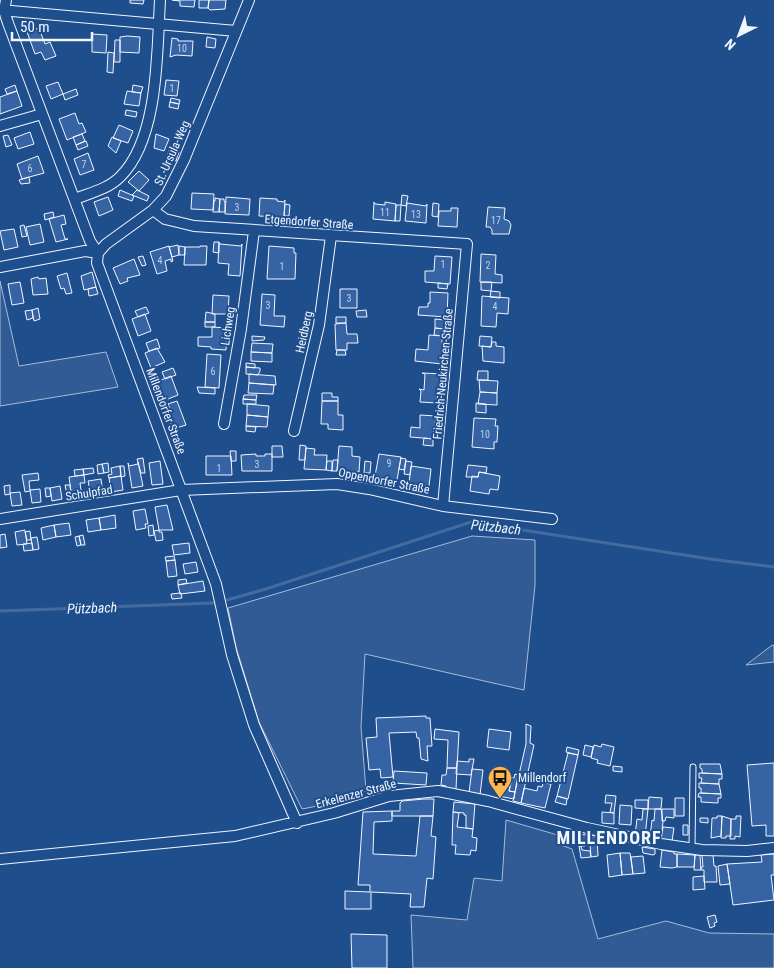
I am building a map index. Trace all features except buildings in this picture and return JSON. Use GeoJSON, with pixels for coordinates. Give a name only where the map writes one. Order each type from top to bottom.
{"type":"FeatureCollection","features":[{"type":"Feature","properties":{"kind":"street"},"geometry":{"type":"LineString","coordinates":[[75,199],[106,187],[120,177],[142,141],[154,94],[160,0]]}},
{"type":"Feature","properties":{"kind":"street","name":"St.-Ursula-Weg"},"geometry":{"type":"LineString","coordinates":[[98,252],[106,244],[153,210],[166,196],[184,160],[249,0]]}},
{"type":"Feature","properties":{"kind":"street"},"geometry":{"type":"LineString","coordinates":[[4,7],[236,30]]}},
{"type":"Feature","properties":{"kind":"street","name":"Millendorfer Straße"},"geometry":{"type":"LineString","coordinates":[[4,7],[90,241],[98,252],[98,262],[110,298],[219,594],[232,655],[251,716],[297,823]]}},
{"type":"Feature","properties":{"kind":"street"},"geometry":{"type":"LineString","coordinates":[[0,126],[42,114]]}},
{"type":"Feature","properties":{"kind":"street","name":"Etgendorfer Straße"},"geometry":{"type":"LineString","coordinates":[[153,210],[165,219],[194,226],[467,244]]}},
{"type":"Feature","properties":{"kind":"street","name":"Lichweg"},"geometry":{"type":"LineString","coordinates":[[224,424],[241,329],[254,230]]}},
{"type":"Feature","properties":{"kind":"street","name":"Heidberg"},"geometry":{"type":"LineString","coordinates":[[294,431],[319,325],[331,236]]}},
{"type":"Feature","properties":{"kind":"street","name":"Friedrich-Neukirchen-Straße"},"geometry":{"type":"LineString","coordinates":[[443,506],[467,244]]}},
{"type":"Feature","properties":{"kind":"street"},"geometry":{"type":"LineString","coordinates":[[0,267],[84,251],[98,252]]}},
{"type":"Feature","properties":{"kind":"street","name":"Oppendorfer Straße"},"geometry":{"type":"LineString","coordinates":[[181,490],[337,484],[369,489],[443,506],[552,519]]}},
{"type":"Feature","properties":{"kind":"street","name":"Schulpfad"},"geometry":{"type":"LineString","coordinates":[[0,519],[181,490]]}},
{"type":"Feature","properties":{"kind":"street","name":"Erkelenzer Straße"},"geometry":{"type":"LineString","coordinates":[[0,859],[235,836],[297,823],[389,796],[438,791],[488,801],[588,828],[692,849],[747,851],[774,848]]}},
{"type":"Feature","properties":{"kind":"lane"},"geometry":{"type":"LineString","coordinates":[[692,849],[693,767]]}},
{"type":"Feature","properties":{"kind":"shaded area"},"geometry":{"type":"Polygon","coordinates":[[[0,281],[19,366],[106,352],[118,387],[0,406],[0,281]]]}},
{"type":"Feature","properties":{"kind":"shaded area"},"geometry":{"type":"Polygon","coordinates":[[[472,536],[535,540],[535,585],[524,690],[365,654],[361,727],[366,791],[333,803],[302,809],[259,722],[236,647],[228,608],[472,536]]]}},
{"type":"Feature","properties":{"kind":"shaded area"},"geometry":{"type":"Polygon","coordinates":[[[774,645],[774,662],[746,665],[771,646],[774,645]]]}},
{"type":"Feature","properties":{"kind":"shaded area"},"geometry":{"type":"Polygon","coordinates":[[[506,820],[561,836],[561,845],[572,849],[598,939],[666,921],[709,933],[774,934],[774,968],[413,968],[411,915],[467,920],[474,878],[502,881],[506,820]]]}},
{"type":"Feature","properties":{"kind":"waterway","name":"Pützbach"},"geometry":{"type":"LineString","coordinates":[[227,600],[471,522],[774,567]]}},
{"type":"Feature","properties":{"kind":"waterway","name":"Pützbach"},"geometry":{"type":"LineString","coordinates":[[0,611],[213,603]]}},
{"type":"Feature","properties":{"kind":"place","name":"Millendorf"},"geometry":{"type":"Point","coordinates":[500,799]}},
{"type":"Feature","properties":{"kind":"district","name":"MILLENDORF"},"geometry":{"type":"Point","coordinates":[609,838]}}]}
